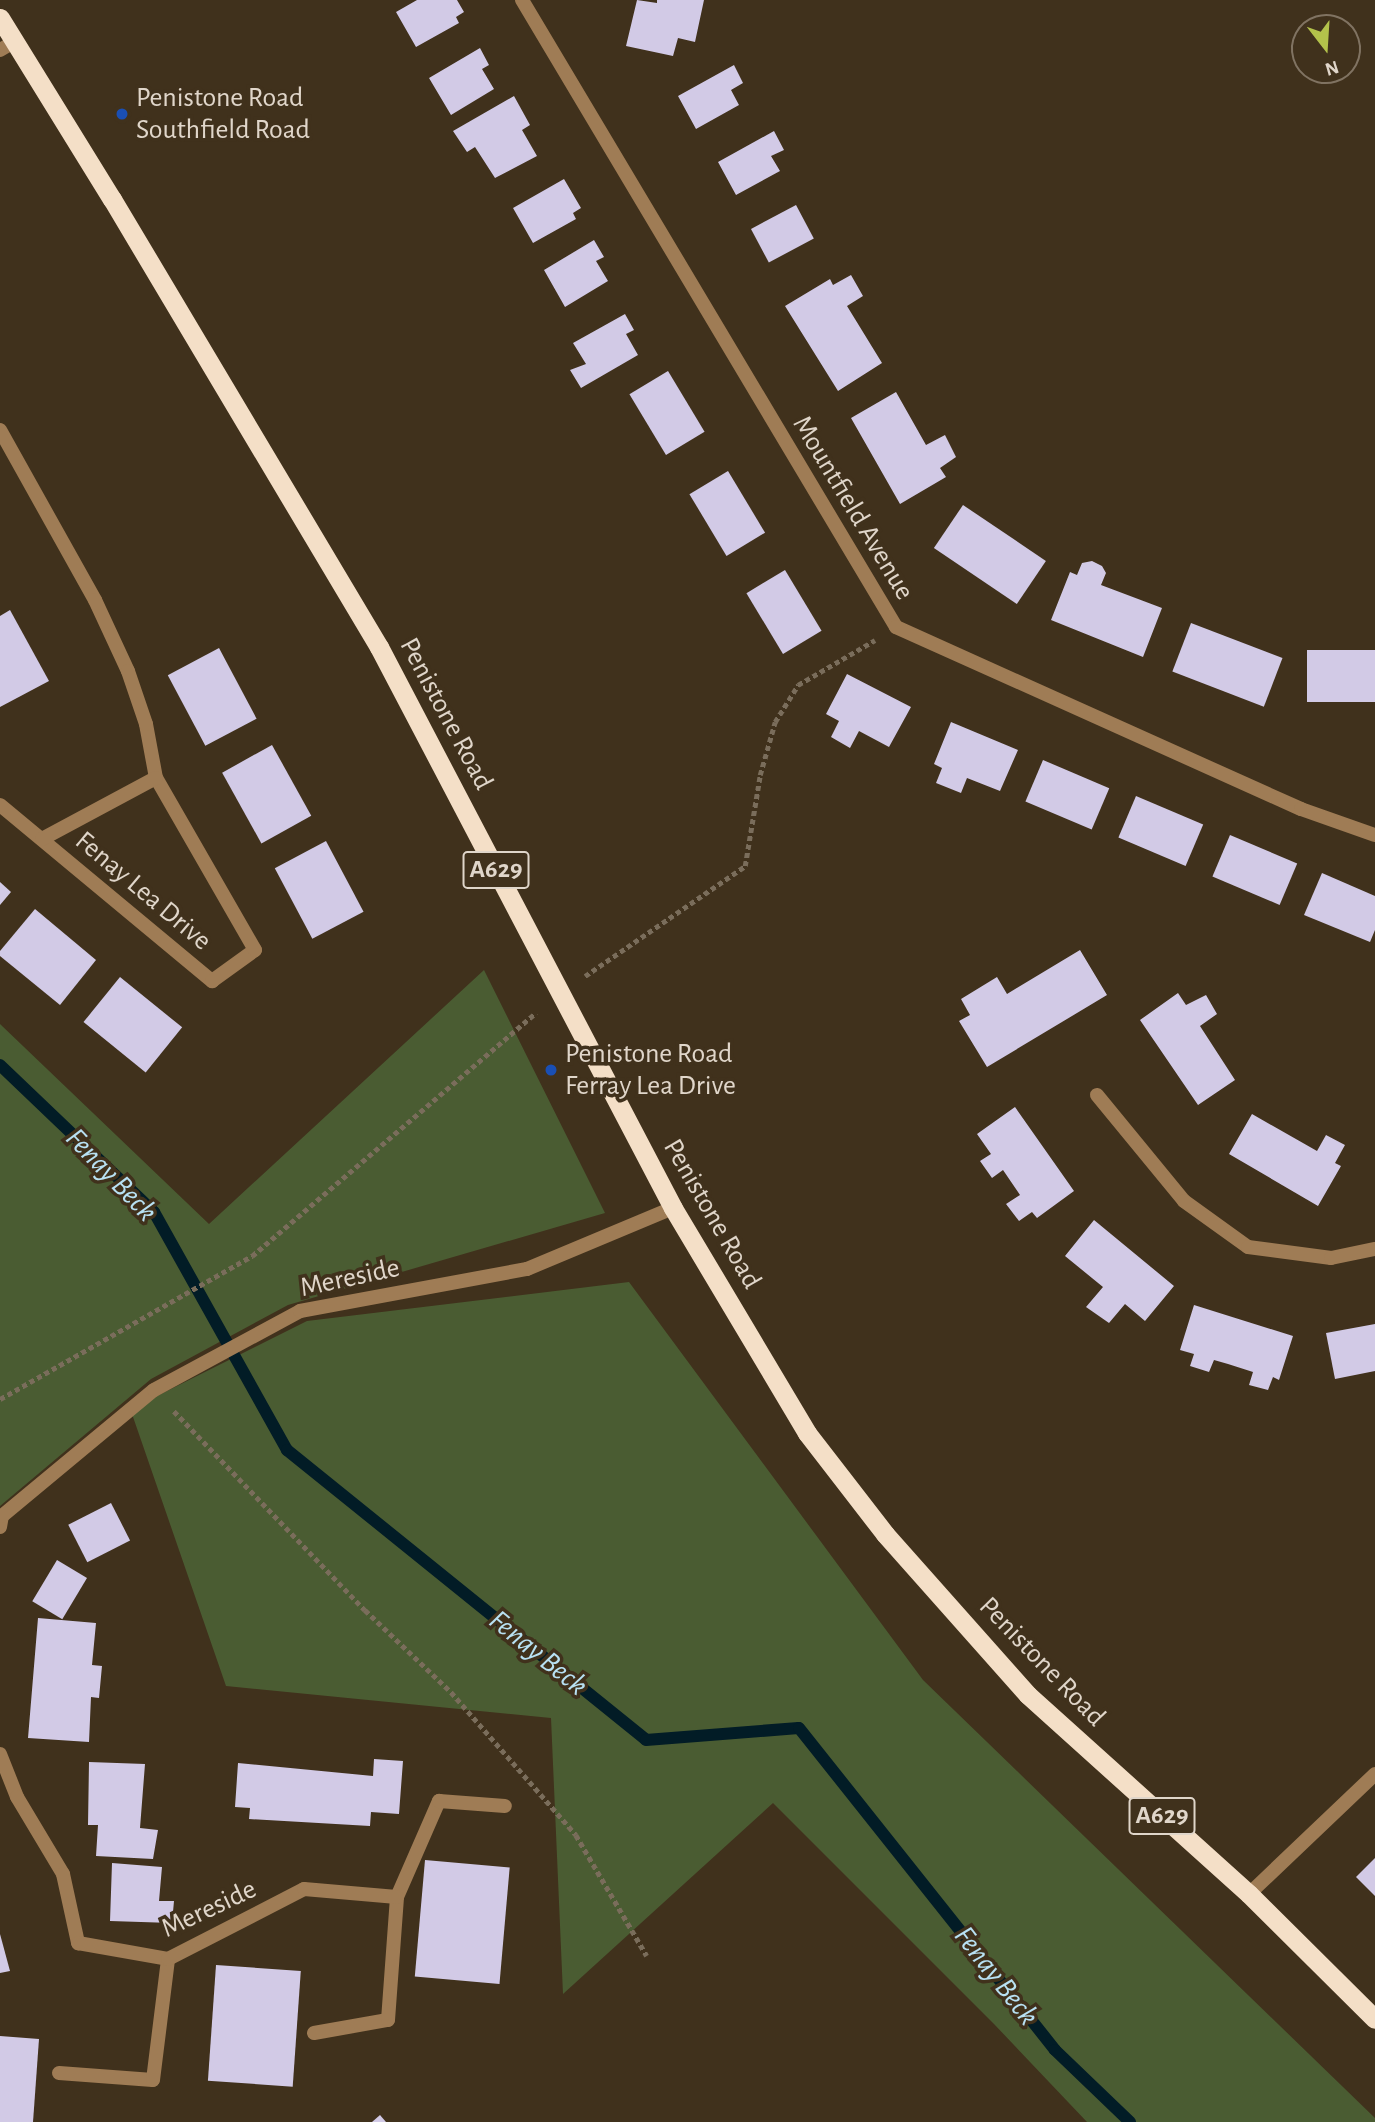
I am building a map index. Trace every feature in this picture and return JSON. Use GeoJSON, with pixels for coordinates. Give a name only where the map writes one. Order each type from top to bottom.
{"type":"FeatureCollection","features":[{"type":"Feature","properties":{"kind":"highway","name":"Penistone Road"},"geometry":{"type":"LineString","coordinates":[[0,19],[7,46],[112,199],[379,646],[673,1208],[807,1433],[885,1534],[1028,1695],[1249,1894],[1375,2019]]}},
{"type":"Feature","properties":{"kind":"street","name":"Mountfield Avenue"},"geometry":{"type":"LineString","coordinates":[[527,2],[896,627],[1301,809],[1375,835]]}},
{"type":"Feature","properties":{"kind":"street","name":"Fenay Lea Drive"},"geometry":{"type":"LineString","coordinates":[[0,430],[95,600],[128,671],[146,724],[156,778],[255,950],[212,981],[0,805]]}},
{"type":"Feature","properties":{"kind":"street","name":"Fenay Lea Drive"},"geometry":{"type":"LineString","coordinates":[[42,839],[156,778]]}},
{"type":"Feature","properties":{"kind":"street"},"geometry":{"type":"LineString","coordinates":[[1097,1095],[1184,1202],[1248,1247],[1331,1258],[1375,1249]]}},
{"type":"Feature","properties":{"kind":"street","name":"Mereside"},"geometry":{"type":"LineString","coordinates":[[1,1520],[154,1390],[300,1311],[527,1269],[673,1208]]}},
{"type":"Feature","properties":{"kind":"street","name":"Mereside"},"geometry":{"type":"LineString","coordinates":[[0,1754],[17,1797],[63,1874],[78,1943],[167,1959],[304,1889],[397,1897]]}},
{"type":"Feature","properties":{"kind":"street"},"geometry":{"type":"LineString","coordinates":[[1249,1894],[1375,1774]]}},
{"type":"Feature","properties":{"kind":"street"},"geometry":{"type":"LineString","coordinates":[[314,2033],[387,2020],[397,1897],[439,1801],[505,1806]]}},
{"type":"Feature","properties":{"kind":"street"},"geometry":{"type":"LineString","coordinates":[[59,2073],[153,2080],[167,1959]]}},
{"type":"Feature","properties":{"kind":"path"},"geometry":{"type":"LineString","coordinates":[[0,1399],[252,1256],[560,992],[745,866],[760,775],[775,722],[798,684],[896,627]]}},
{"type":"Feature","properties":{"kind":"path"},"geometry":{"type":"LineString","coordinates":[[154,1390],[365,1610],[451,1692],[576,1835],[648,1956]]}},
{"type":"Feature","properties":{"kind":"green space"},"geometry":{"type":"Polygon","coordinates":[[[484,970],[605,1213],[288,1305],[151,1379],[0,1506],[0,1024],[209,1224],[484,970]]]}},
{"type":"Feature","properties":{"kind":"green space"},"geometry":{"type":"Polygon","coordinates":[[[629,1282],[923,1680],[1375,2118],[1375,2122],[1087,2122],[994,2024],[773,1803],[563,1994],[551,1718],[226,1686],[132,1414],[157,1396],[307,1321],[629,1282]]]}},
{"type":"Feature","properties":{"kind":"building"},"geometry":{"type":"Polygon","coordinates":[[[417,0],[457,0],[464,12],[456,17],[459,23],[416,47],[396,12],[417,0]]]}},
{"type":"Feature","properties":{"kind":"building"},"geometry":{"type":"Polygon","coordinates":[[[637,0],[657,3],[657,0],[704,0],[695,42],[678,38],[673,56],[626,46],[637,0]]]}},
{"type":"Feature","properties":{"kind":"building"},"geometry":{"type":"Polygon","coordinates":[[[480,48],[489,65],[482,69],[494,89],[451,115],[429,78],[480,48]]]}},
{"type":"Feature","properties":{"kind":"building"},"geometry":{"type":"Polygon","coordinates":[[[734,65],[743,83],[731,90],[739,105],[696,129],[678,96],[734,65]]]}},
{"type":"Feature","properties":{"kind":"building"},"geometry":{"type":"Polygon","coordinates":[[[514,96],[530,125],[522,130],[537,156],[495,178],[475,147],[467,152],[453,131],[514,96]]]}},
{"type":"Feature","properties":{"kind":"building"},"geometry":{"type":"Polygon","coordinates":[[[774,131],[784,150],[771,156],[780,171],[736,195],[718,162],[774,131]]]}},
{"type":"Feature","properties":{"kind":"building"},"geometry":{"type":"Polygon","coordinates":[[[564,179],[581,208],[573,213],[576,219],[533,243],[513,208],[564,179]]]}},
{"type":"Feature","properties":{"kind":"building"},"geometry":{"type":"Polygon","coordinates":[[[796,205],[814,239],[769,262],[751,229],[796,205]]]}},
{"type":"Feature","properties":{"kind":"building"},"geometry":{"type":"Polygon","coordinates":[[[594,240],[604,257],[596,261],[608,281],[565,307],[544,270],[594,240]]]}},
{"type":"Feature","properties":{"kind":"building"},"geometry":{"type":"Polygon","coordinates":[[[851,275],[863,296],[847,306],[882,363],[838,391],[785,306],[830,279],[833,285],[851,275]]]}},
{"type":"Feature","properties":{"kind":"building"},"geometry":{"type":"Polygon","coordinates":[[[625,314],[634,330],[626,334],[638,355],[581,388],[570,370],[586,364],[573,343],[625,314]]]}},
{"type":"Feature","properties":{"kind":"building"},"geometry":{"type":"Polygon","coordinates":[[[668,371],[705,432],[666,455],[629,394],[668,371]]]}},
{"type":"Feature","properties":{"kind":"building"},"geometry":{"type":"Polygon","coordinates":[[[896,392],[926,445],[945,435],[956,457],[940,468],[946,477],[900,504],[851,418],[896,392]]]}},
{"type":"Feature","properties":{"kind":"building"},"geometry":{"type":"Polygon","coordinates":[[[728,471],[765,533],[727,556],[689,494],[728,471]]]}},
{"type":"Feature","properties":{"kind":"building"},"geometry":{"type":"Polygon","coordinates":[[[963,505],[1046,561],[1017,604],[934,548],[963,505]]]}},
{"type":"Feature","properties":{"kind":"building"},"geometry":{"type":"Polygon","coordinates":[[[1092,561],[1102,566],[1106,573],[1101,585],[1162,608],[1143,657],[1051,620],[1070,572],[1077,575],[1082,563],[1092,561]]]}},
{"type":"Feature","properties":{"kind":"building"},"geometry":{"type":"Polygon","coordinates":[[[785,570],[822,631],[783,654],[746,593],[785,570]]]}},
{"type":"Feature","properties":{"kind":"building"},"geometry":{"type":"Polygon","coordinates":[[[10,610],[49,681],[0,707],[0,616],[10,610]]]}},
{"type":"Feature","properties":{"kind":"building"},"geometry":{"type":"Polygon","coordinates":[[[1191,623],[1282,658],[1264,707],[1172,672],[1191,623]]]}},
{"type":"Feature","properties":{"kind":"building"},"geometry":{"type":"Polygon","coordinates":[[[219,648],[257,719],[205,746],[168,675],[219,648]]]}},
{"type":"Feature","properties":{"kind":"building"},"geometry":{"type":"Polygon","coordinates":[[[1307,650],[1375,650],[1375,702],[1307,702],[1307,650]]]}},
{"type":"Feature","properties":{"kind":"building"},"geometry":{"type":"Polygon","coordinates":[[[847,674],[911,707],[889,747],[859,731],[850,748],[831,737],[839,721],[826,714],[847,674]]]}},
{"type":"Feature","properties":{"kind":"building"},"geometry":{"type":"Polygon","coordinates":[[[951,722],[1018,750],[1000,791],[967,778],[961,793],[936,783],[942,768],[934,764],[951,722]]]}},
{"type":"Feature","properties":{"kind":"building"},"geometry":{"type":"Polygon","coordinates":[[[272,745],[311,816],[261,843],[222,773],[272,745]]]}},
{"type":"Feature","properties":{"kind":"building"},"geometry":{"type":"Polygon","coordinates":[[[1043,760],[1109,788],[1092,830],[1025,801],[1043,760]]]}},
{"type":"Feature","properties":{"kind":"building"},"geometry":{"type":"Polygon","coordinates":[[[1136,796],[1203,825],[1186,866],[1118,837],[1136,796]]]}},
{"type":"Feature","properties":{"kind":"building"},"geometry":{"type":"Polygon","coordinates":[[[1230,835],[1297,864],[1280,905],[1212,876],[1230,835]]]}},
{"type":"Feature","properties":{"kind":"building"},"geometry":{"type":"Polygon","coordinates":[[[326,841],[364,912],[312,939],[275,868],[326,841]]]}},
{"type":"Feature","properties":{"kind":"building"},"geometry":{"type":"Polygon","coordinates":[[[1322,873],[1375,896],[1375,930],[1370,942],[1304,915],[1322,873]]]}},
{"type":"Feature","properties":{"kind":"building"},"geometry":{"type":"Polygon","coordinates":[[[0,882],[11,892],[0,905],[0,882]]]}},
{"type":"Feature","properties":{"kind":"building"},"geometry":{"type":"Polygon","coordinates":[[[35,909],[96,960],[60,1005],[0,956],[0,951],[35,909]]]}},
{"type":"Feature","properties":{"kind":"building"},"geometry":{"type":"Polygon","coordinates":[[[1080,950],[1107,995],[987,1067],[959,1021],[970,1015],[961,999],[997,977],[1007,994],[1080,950]]]}},
{"type":"Feature","properties":{"kind":"building"},"geometry":{"type":"Polygon","coordinates":[[[120,977],[182,1027],[146,1072],[83,1022],[120,977]]]}},
{"type":"Feature","properties":{"kind":"building"},"geometry":{"type":"Polygon","coordinates":[[[1178,993],[1186,1005],[1206,995],[1217,1014],[1200,1026],[1235,1080],[1198,1105],[1140,1020],[1178,993]]]}},
{"type":"Feature","properties":{"kind":"building"},"geometry":{"type":"Polygon","coordinates":[[[1015,1107],[1074,1191],[1037,1218],[1032,1212],[1019,1221],[1006,1204],[1020,1195],[1003,1170],[992,1178],[980,1161],[991,1154],[977,1134],[1015,1107]]]}},
{"type":"Feature","properties":{"kind":"building"},"geometry":{"type":"Polygon","coordinates":[[[1252,1114],[1317,1151],[1326,1135],[1345,1145],[1335,1163],[1341,1166],[1318,1206],[1229,1154],[1252,1114]]]}},
{"type":"Feature","properties":{"kind":"building"},"geometry":{"type":"Polygon","coordinates":[[[1094,1220],[1174,1286],[1145,1321],[1125,1304],[1109,1323],[1086,1307],[1103,1287],[1065,1256],[1094,1220]]]}},
{"type":"Feature","properties":{"kind":"building"},"geometry":{"type":"Polygon","coordinates":[[[1194,1305],[1293,1336],[1279,1380],[1273,1377],[1268,1390],[1249,1385],[1253,1372],[1228,1364],[1214,1360],[1209,1372],[1190,1366],[1194,1354],[1180,1350],[1194,1305]]]}},
{"type":"Feature","properties":{"kind":"building"},"geometry":{"type":"Polygon","coordinates":[[[1375,1324],[1375,1371],[1335,1379],[1326,1333],[1375,1324]]]}},
{"type":"Feature","properties":{"kind":"building"},"geometry":{"type":"Polygon","coordinates":[[[111,1503],[130,1540],[87,1562],[68,1525],[111,1503]]]}},
{"type":"Feature","properties":{"kind":"building"},"geometry":{"type":"Polygon","coordinates":[[[57,1560],[87,1578],[62,1619],[32,1601],[57,1560]]]}},
{"type":"Feature","properties":{"kind":"building"},"geometry":{"type":"Polygon","coordinates":[[[38,1618],[96,1623],[92,1665],[102,1666],[99,1698],[91,1697],[89,1742],[28,1738],[38,1618]]]}},
{"type":"Feature","properties":{"kind":"building"},"geometry":{"type":"Polygon","coordinates":[[[374,1759],[403,1761],[399,1814],[371,1812],[370,1826],[249,1819],[250,1808],[235,1807],[238,1763],[373,1776],[374,1759]]]}},
{"type":"Feature","properties":{"kind":"building"},"geometry":{"type":"Polygon","coordinates":[[[89,1762],[145,1764],[140,1828],[158,1830],[153,1859],[96,1856],[98,1825],[88,1825],[89,1762]]]}},
{"type":"Feature","properties":{"kind":"building"},"geometry":{"type":"Polygon","coordinates":[[[1375,1858],[1375,1896],[1356,1877],[1375,1858]]]}},
{"type":"Feature","properties":{"kind":"building"},"geometry":{"type":"Polygon","coordinates":[[[425,1860],[510,1867],[499,1984],[415,1977],[425,1860]]]}},
{"type":"Feature","properties":{"kind":"building"},"geometry":{"type":"Polygon","coordinates":[[[112,1863],[162,1867],[159,1901],[174,1901],[172,1923],[110,1921],[112,1863]]]}},
{"type":"Feature","properties":{"kind":"building"},"geometry":{"type":"Polygon","coordinates":[[[0,1934],[10,1971],[0,1973],[0,1934]]]}},
{"type":"Feature","properties":{"kind":"building"},"geometry":{"type":"Polygon","coordinates":[[[216,1965],[301,1971],[293,2087],[208,2081],[216,1965]]]}},
{"type":"Feature","properties":{"kind":"building"},"geometry":{"type":"Polygon","coordinates":[[[0,2036],[39,2039],[33,2122],[0,2122],[0,2036]]]}},
{"type":"Feature","properties":{"kind":"building"},"geometry":{"type":"Polygon","coordinates":[[[380,2115],[386,2122],[372,2122],[380,2115]]]}},
{"type":"Feature","properties":{"kind":"waterway","name":"Fenay Beck"},"geometry":{"type":"LineString","coordinates":[[0,1065],[154,1212],[287,1450],[646,1740],[799,1728],[1055,2050],[1130,2122]]}},
{"type":"Feature","properties":{"kind":"place","name":"Penistone Road Southfield Road"},"geometry":{"type":"Point","coordinates":[122,114]}},
{"type":"Feature","properties":{"kind":"place","name":"Penistone Road Ferray Lea Drive"},"geometry":{"type":"Point","coordinates":[551,1070]}}]}
